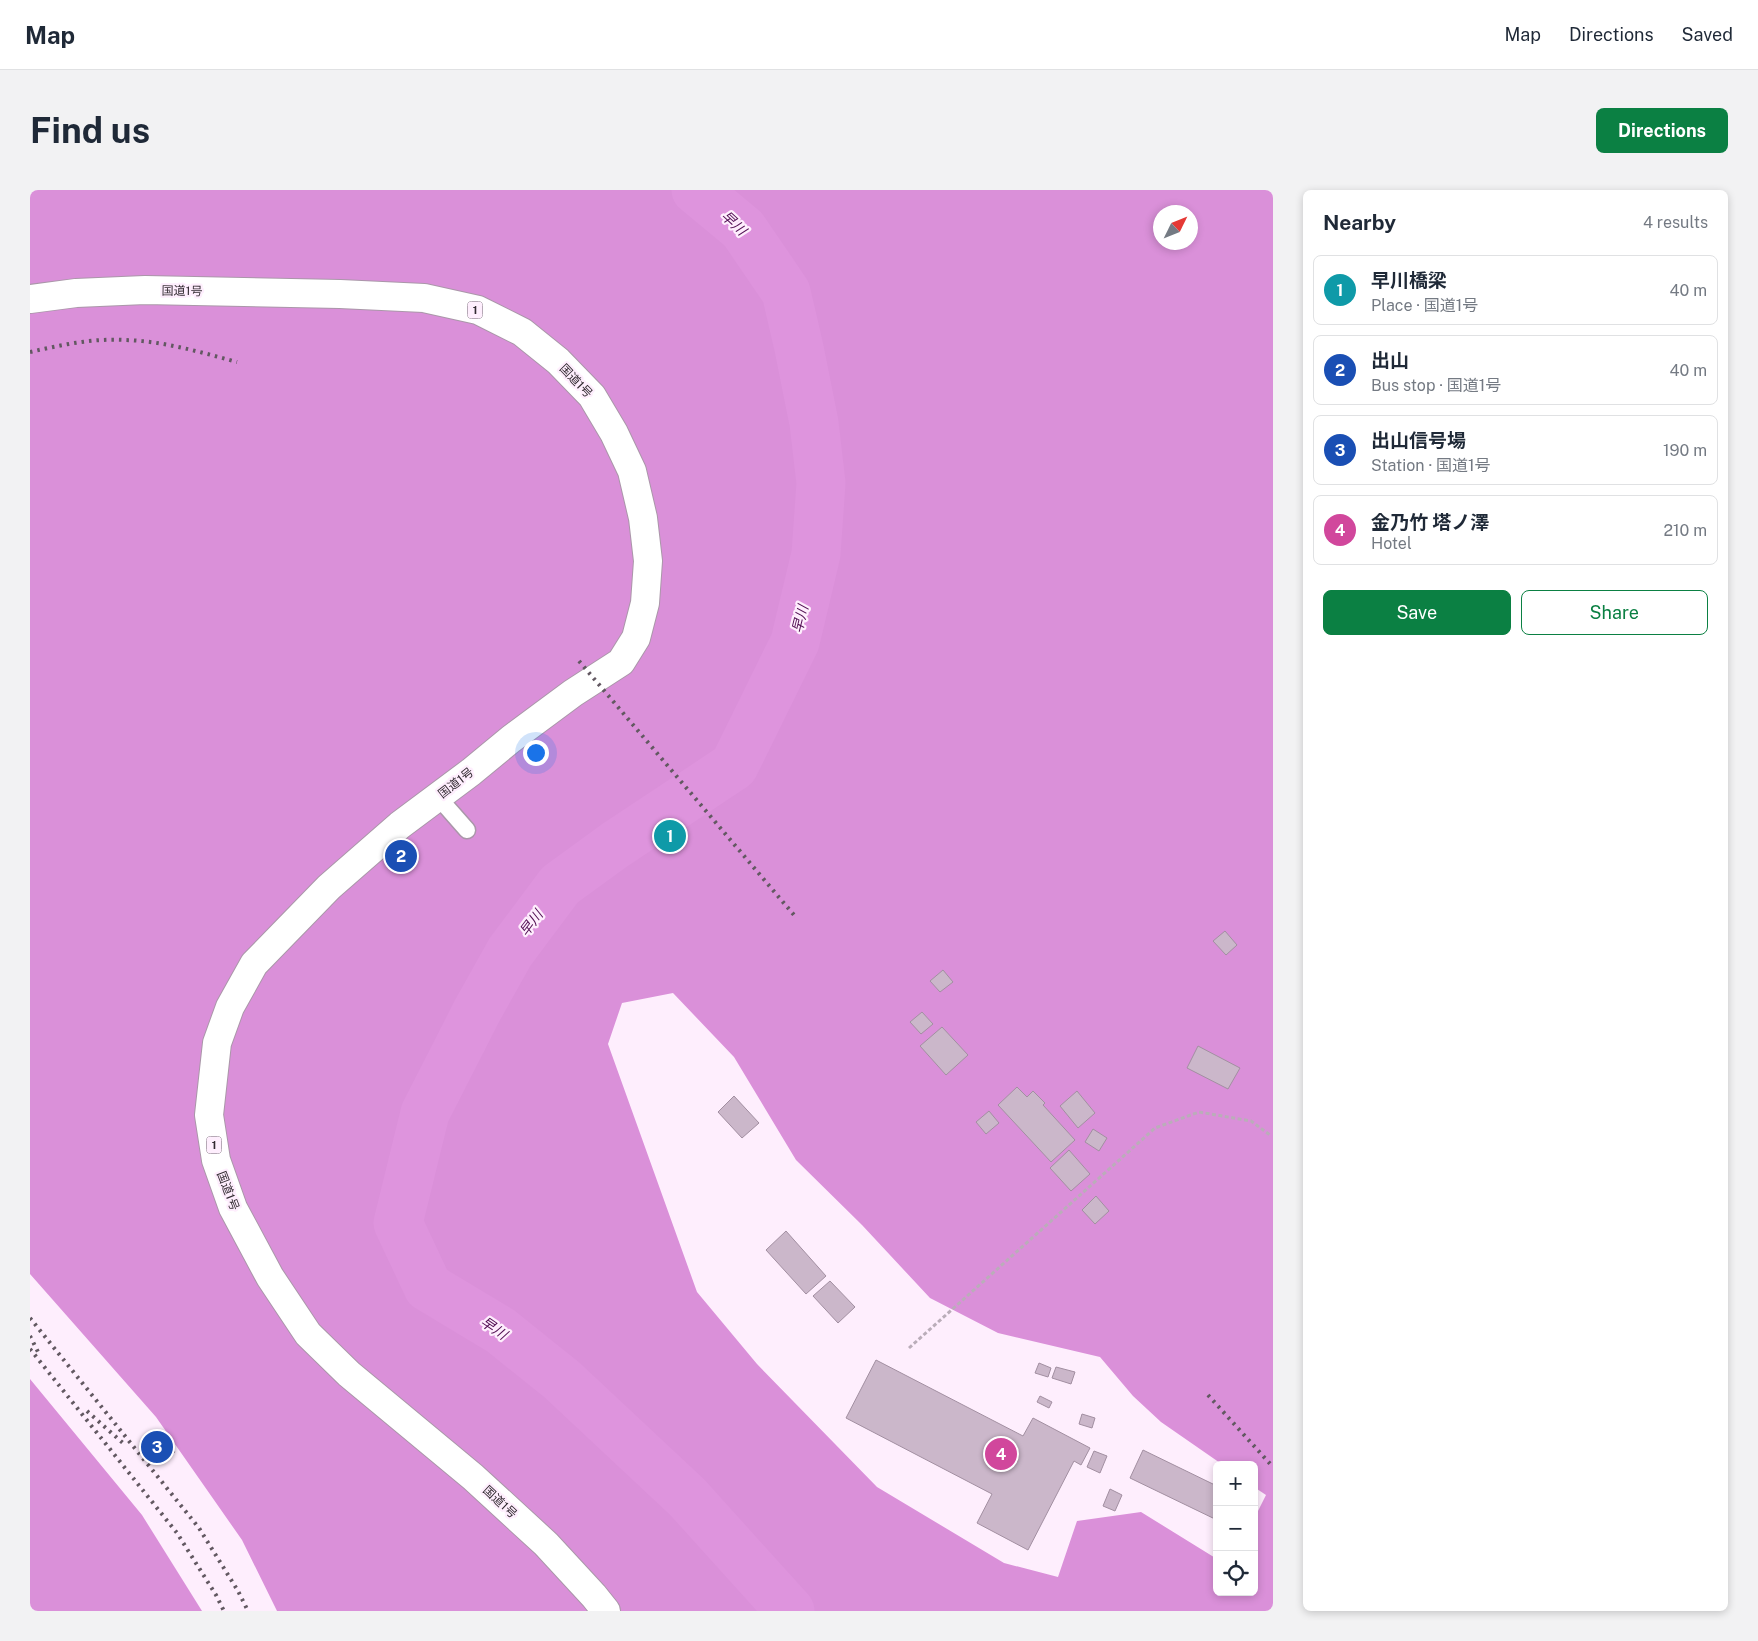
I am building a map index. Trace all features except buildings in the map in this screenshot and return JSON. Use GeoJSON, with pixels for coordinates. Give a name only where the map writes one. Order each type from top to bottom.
{"type":"FeatureCollection","features":[{"type":"Feature","properties":{"kind":"highway","name":"国道1号"},"geometry":{"type":"LineString","coordinates":[[30,299],[76,293],[145,290],[424,298],[478,310],[522,332],[558,361],[592,396],[614,433],[632,471],[643,518],[648,560],[645,603],[636,638],[621,662],[573,693],[400,825],[329,887],[254,964],[230,1007],[217,1043],[209,1115],[216,1160],[233,1208],[270,1277],[308,1334],[349,1374],[473,1477],[546,1544],[606,1611]]}},
{"type":"Feature","properties":{"kind":"lane"},"geometry":{"type":"LineString","coordinates":[[438,797],[467,830]]}},
{"type":"Feature","properties":{"kind":"path"},"geometry":{"type":"LineString","coordinates":[[909,1348],[1154,1128],[1199,1112],[1252,1121],[1270,1135]]}},
{"type":"Feature","properties":{"kind":"shaded area"},"geometry":{"type":"Polygon","coordinates":[[[30,190],[1273,190],[1273,1611],[277,1611],[242,1540],[156,1417],[30,1274],[30,190]],[[673,993],[622,1003],[608,1044],[697,1292],[757,1364],[877,1487],[1004,1563],[1058,1577],[1077,1521],[1141,1512],[1213,1557],[1213,1596],[1258,1596],[1258,1511],[1266,1495],[1258,1490],[1258,1461],[1217,1461],[1161,1422],[1133,1396],[1100,1357],[998,1333],[930,1298],[862,1225],[796,1160],[734,1057],[673,993]]]}},
{"type":"Feature","properties":{"kind":"shaded area"},"geometry":{"type":"Polygon","coordinates":[[[30,1379],[142,1515],[202,1611],[30,1611],[30,1379]]]}},
{"type":"Feature","properties":{"kind":"waterway","name":"早川"},"geometry":{"type":"LineString","coordinates":[[696,190],[743,229],[786,292],[799,348],[814,423],[821,483],[816,554],[795,642],[734,766],[615,845],[560,885],[510,952],[477,1011],[425,1113],[398,1223],[428,1287],[501,1331],[562,1380],[687,1497],[790,1611]]}},
{"type":"Feature","properties":{"kind":"railway"},"geometry":{"type":"LineString","coordinates":[[30,352],[89,341],[125,340],[167,345],[237,362]]}},
{"type":"Feature","properties":{"kind":"railway"},"geometry":{"type":"LineString","coordinates":[[579,661],[794,915]]}},
{"type":"Feature","properties":{"kind":"railway"},"geometry":{"type":"LineString","coordinates":[[30,1318],[199,1528],[238,1591],[248,1611]]}},
{"type":"Feature","properties":{"kind":"railway"},"geometry":{"type":"LineString","coordinates":[[30,1336],[39,1354]]}},
{"type":"Feature","properties":{"kind":"railway"},"geometry":{"type":"LineString","coordinates":[[30,1349],[177,1533],[224,1611]]}},
{"type":"Feature","properties":{"kind":"railway"},"geometry":{"type":"LineString","coordinates":[[1208,1395],[1273,1467]]}},
{"type":"Feature","properties":{"kind":"railway"},"geometry":{"type":"LineString","coordinates":[[87,1411],[124,1444]]}},
{"type":"Feature","properties":{"kind":"place","name":"早川橋梁"},"geometry":{"type":"Point","coordinates":[670,836]}},
{"type":"Feature","properties":{"kind":"place","name":"出山"},"geometry":{"type":"Point","coordinates":[401,856]}},
{"type":"Feature","properties":{"kind":"place","name":"出山信号場"},"geometry":{"type":"Point","coordinates":[157,1447]}},
{"type":"Feature","properties":{"kind":"place","name":"金乃竹 塔ノ澤"},"geometry":{"type":"Point","coordinates":[1001,1454]}}]}
